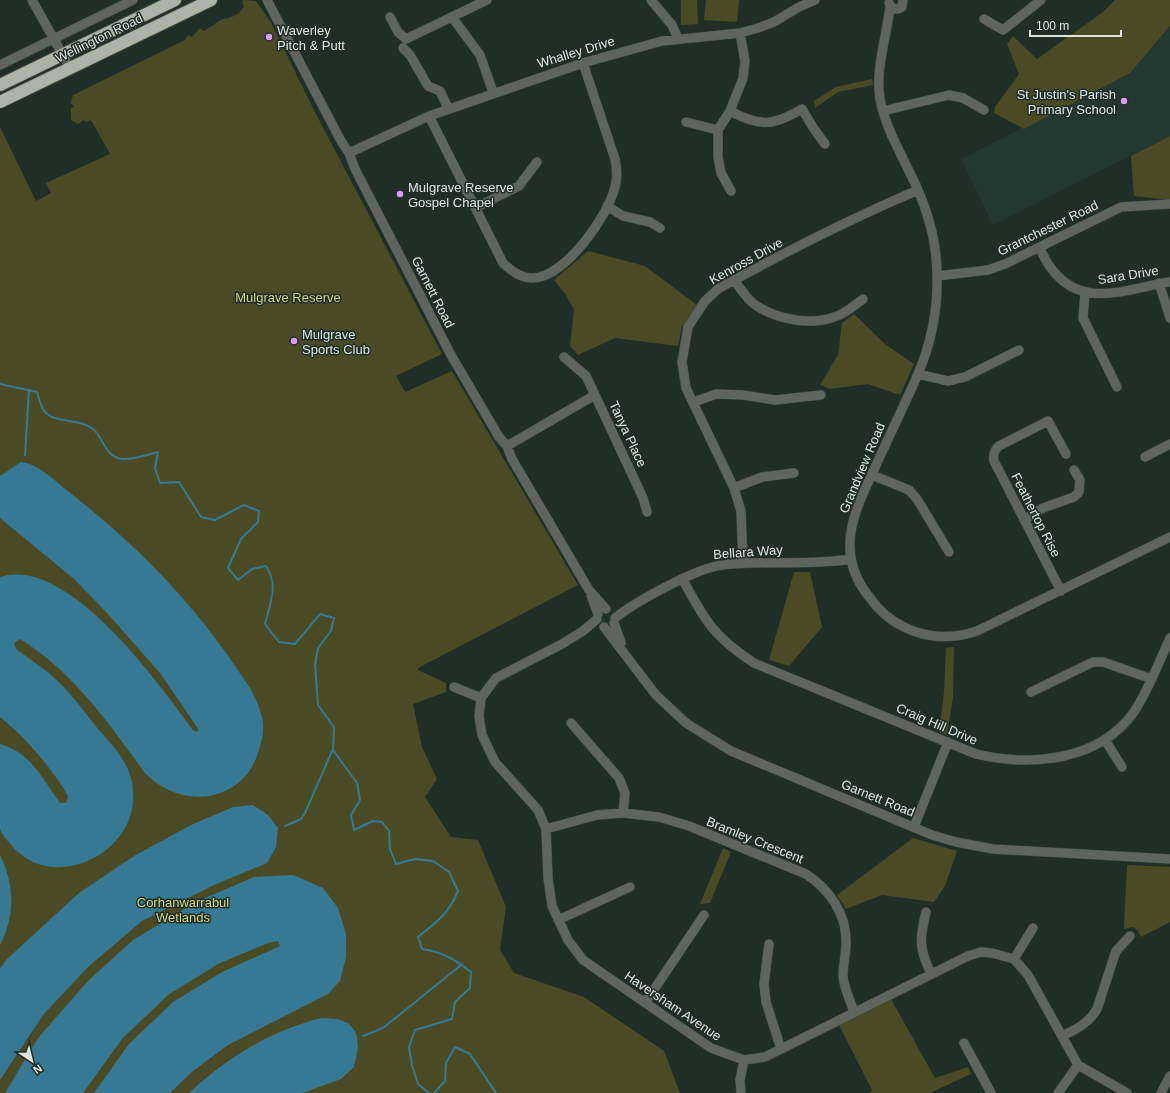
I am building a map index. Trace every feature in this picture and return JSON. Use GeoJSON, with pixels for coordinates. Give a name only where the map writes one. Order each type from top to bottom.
{"type":"FeatureCollection","features":[{"type":"Feature","properties":{"kind":"highway","name":"Wellington Road"},"geometry":{"type":"LineString","coordinates":[[0,85],[175,0]]}},
{"type":"Feature","properties":{"kind":"highway","name":"Wellington Road"},"geometry":{"type":"LineString","coordinates":[[0,102],[211,0]]}},
{"type":"Feature","properties":{"kind":"street"},"geometry":{"type":"LineString","coordinates":[[32,0],[70,68]]}},
{"type":"Feature","properties":{"kind":"street","name":"Wellington Road"},"geometry":{"type":"LineString","coordinates":[[0,65],[133,0]]}},
{"type":"Feature","properties":{"kind":"street","name":"Garnett Road"},"geometry":{"type":"LineString","coordinates":[[266,0],[337,134],[350,153],[355,170],[451,355],[500,437],[507,446],[512,459],[589,590],[611,615],[623,650]]}},
{"type":"Feature","properties":{"kind":"street"},"geometry":{"type":"LineString","coordinates":[[390,16],[398,32],[406,39],[452,17],[467,4],[487,0]]}},
{"type":"Feature","properties":{"kind":"street"},"geometry":{"type":"LineString","coordinates":[[651,0],[668,21],[674,39]]}},
{"type":"Feature","properties":{"kind":"street","name":"Whalley Drive"},"geometry":{"type":"LineString","coordinates":[[350,153],[448,108],[583,62],[674,39],[740,33],[774,22],[799,7],[815,0]]}},
{"type":"Feature","properties":{"kind":"street","name":"Grandview Road"},"geometry":{"type":"LineString","coordinates":[[903,0],[902,7],[890,4],[888,26],[879,69],[880,97],[888,128],[919,193],[932,234],[937,276],[933,324],[918,374],[853,519],[850,540],[851,557],[855,575],[861,586],[876,606],[886,616],[908,629],[931,637],[962,637],[1061,591],[1170,537]]}},
{"type":"Feature","properties":{"kind":"street"},"geometry":{"type":"LineString","coordinates":[[984,20],[1002,30],[1041,0]]}},
{"type":"Feature","properties":{"kind":"street"},"geometry":{"type":"LineString","coordinates":[[452,17],[480,55],[493,92]]}},
{"type":"Feature","properties":{"kind":"street"},"geometry":{"type":"LineString","coordinates":[[731,191],[721,173],[718,157],[718,130],[730,111],[743,78],[745,61],[740,33]]}},
{"type":"Feature","properties":{"kind":"street"},"geometry":{"type":"LineString","coordinates":[[403,48],[410,55],[428,86],[440,91],[448,108]]}},
{"type":"Feature","properties":{"kind":"street"},"geometry":{"type":"LineString","coordinates":[[428,116],[503,263],[512,272],[522,277],[531,278],[545,276],[557,270],[583,245],[607,206],[615,187],[617,173],[615,159],[583,62]]}},
{"type":"Feature","properties":{"kind":"street"},"geometry":{"type":"LineString","coordinates":[[883,111],[949,95],[963,98],[984,110]]}},
{"type":"Feature","properties":{"kind":"street"},"geometry":{"type":"LineString","coordinates":[[730,111],[748,120],[777,122],[802,109],[825,144]]}},
{"type":"Feature","properties":{"kind":"street"},"geometry":{"type":"LineString","coordinates":[[686,122],[718,130]]}},
{"type":"Feature","properties":{"kind":"street"},"geometry":{"type":"LineString","coordinates":[[475,208],[519,186],[537,162]]}},
{"type":"Feature","properties":{"kind":"street","name":"Kenross Drive"},"geometry":{"type":"LineString","coordinates":[[743,563],[741,511],[734,488],[686,388],[682,362],[688,327],[705,301],[718,289],[865,212],[919,193]]}},
{"type":"Feature","properties":{"kind":"street","name":"Grantchester Road"},"geometry":{"type":"LineString","coordinates":[[937,276],[988,270],[1004,264],[1121,207],[1170,204]]}},
{"type":"Feature","properties":{"kind":"street"},"geometry":{"type":"LineString","coordinates":[[607,206],[624,216],[650,222],[660,228]]}},
{"type":"Feature","properties":{"kind":"street","name":"Sara Drive"},"geometry":{"type":"LineString","coordinates":[[1039,247],[1051,269],[1066,284],[1085,293],[1104,295],[1170,282]]}},
{"type":"Feature","properties":{"kind":"street"},"geometry":{"type":"LineString","coordinates":[[734,280],[753,303],[763,310],[800,321],[821,320],[835,317],[863,299]]}},
{"type":"Feature","properties":{"kind":"street"},"geometry":{"type":"LineString","coordinates":[[1159,284],[1170,318]]}},
{"type":"Feature","properties":{"kind":"street"},"geometry":{"type":"LineString","coordinates":[[1085,293],[1083,318],[1116,387]]}},
{"type":"Feature","properties":{"kind":"street"},"geometry":{"type":"LineString","coordinates":[[918,374],[948,381],[965,377],[1019,350]]}},
{"type":"Feature","properties":{"kind":"street"},"geometry":{"type":"LineString","coordinates":[[564,357],[586,376],[595,395]]}},
{"type":"Feature","properties":{"kind":"street"},"geometry":{"type":"LineString","coordinates":[[694,402],[716,394],[744,395],[776,400],[821,395]]}},
{"type":"Feature","properties":{"kind":"street","name":"Tanya Place"},"geometry":{"type":"LineString","coordinates":[[507,446],[595,395],[643,498],[647,512]]}},
{"type":"Feature","properties":{"kind":"street","name":"Feathertop Rise"},"geometry":{"type":"LineString","coordinates":[[1061,591],[994,461],[996,449],[1048,421],[1066,454]]}},
{"type":"Feature","properties":{"kind":"street"},"geometry":{"type":"LineString","coordinates":[[1145,457],[1170,444]]}},
{"type":"Feature","properties":{"kind":"street"},"geometry":{"type":"LineString","coordinates":[[1024,520],[1043,508],[1074,496],[1080,492],[1080,480],[1074,470]]}},
{"type":"Feature","properties":{"kind":"street"},"geometry":{"type":"LineString","coordinates":[[734,488],[762,477],[794,473]]}},
{"type":"Feature","properties":{"kind":"street"},"geometry":{"type":"LineString","coordinates":[[872,475],[909,490],[917,499],[949,552]]}},
{"type":"Feature","properties":{"kind":"street","name":"Bellara Way"},"geometry":{"type":"LineString","coordinates":[[611,615],[707,568],[743,563],[818,562],[851,557]]}},
{"type":"Feature","properties":{"kind":"street","name":"Craig Hill Drive"},"geometry":{"type":"LineString","coordinates":[[683,580],[706,622],[732,649],[754,663],[976,754],[992,758],[1050,759],[1080,752],[1105,740],[1128,720],[1139,703],[1152,679],[1170,638]]}},
{"type":"Feature","properties":{"kind":"street","name":"Garnett Road"},"geometry":{"type":"LineString","coordinates":[[589,590],[600,622],[623,650],[656,696],[686,723],[714,742],[731,751],[914,827],[956,842],[993,849],[1170,859]]}},
{"type":"Feature","properties":{"kind":"street"},"geometry":{"type":"LineString","coordinates":[[454,687],[481,698],[489,686],[504,673],[600,622],[610,626],[611,615],[601,610],[600,622]]}},
{"type":"Feature","properties":{"kind":"street"},"geometry":{"type":"LineString","coordinates":[[1031,692],[1093,662],[1103,662],[1152,679]]}},
{"type":"Feature","properties":{"kind":"street","name":"Haversham Avenue"},"geometry":{"type":"LineString","coordinates":[[481,698],[479,716],[485,742],[500,770],[532,801],[538,810],[546,830],[548,878],[552,906],[568,940],[583,960],[711,1048],[744,1060],[765,1057],[931,973],[968,956],[981,952],[1003,955],[1014,959]]}},
{"type":"Feature","properties":{"kind":"street"},"geometry":{"type":"LineString","coordinates":[[571,723],[619,778],[624,792],[623,813]]}},
{"type":"Feature","properties":{"kind":"street"},"geometry":{"type":"LineString","coordinates":[[1105,740],[1122,767]]}},
{"type":"Feature","properties":{"kind":"street"},"geometry":{"type":"LineString","coordinates":[[914,827],[948,742]]}},
{"type":"Feature","properties":{"kind":"street","name":"Bramley Crescent"},"geometry":{"type":"LineString","coordinates":[[546,830],[597,815],[623,813],[659,817],[674,821],[806,874],[816,880],[831,897],[842,918],[846,942],[843,976],[845,987],[854,1012]]}},
{"type":"Feature","properties":{"kind":"street"},"geometry":{"type":"LineString","coordinates":[[558,920],[630,887]]}},
{"type":"Feature","properties":{"kind":"street"},"geometry":{"type":"LineString","coordinates":[[926,912],[920,938],[925,961],[931,973]]}},
{"type":"Feature","properties":{"kind":"street"},"geometry":{"type":"LineString","coordinates":[[645,1003],[704,915]]}},
{"type":"Feature","properties":{"kind":"street"},"geometry":{"type":"LineString","coordinates":[[1033,928],[1014,959],[1028,975],[1078,1065],[1127,1093]]}},
{"type":"Feature","properties":{"kind":"street"},"geometry":{"type":"LineString","coordinates":[[1062,1036],[1086,1024],[1092,1018],[1097,1009],[1116,952],[1130,936]]}},
{"type":"Feature","properties":{"kind":"street"},"geometry":{"type":"LineString","coordinates":[[769,944],[764,984],[766,1002],[781,1049]]}},
{"type":"Feature","properties":{"kind":"street"},"geometry":{"type":"LineString","coordinates":[[964,1043],[991,1093]]}},
{"type":"Feature","properties":{"kind":"street"},"geometry":{"type":"LineString","coordinates":[[741,1093],[740,1080],[744,1060]]}},
{"type":"Feature","properties":{"kind":"street"},"geometry":{"type":"LineString","coordinates":[[1058,1093],[1078,1065]]}},
{"type":"Feature","properties":{"kind":"street"},"geometry":{"type":"LineString","coordinates":[[1161,1093],[1170,1076]]}},
{"type":"Feature","properties":{"kind":"shaded area","name":"St Justin's Parish Primary School"},"geometry":{"type":"Polygon","coordinates":[[[1170,26],[1170,136],[993,225],[961,159],[1130,73],[1170,26]]]}},
{"type":"Feature","properties":{"kind":"green space"},"geometry":{"type":"Polygon","coordinates":[[[681,0],[697,0],[698,24],[681,25],[681,0]]]}},
{"type":"Feature","properties":{"kind":"green space"},"geometry":{"type":"Polygon","coordinates":[[[706,0],[739,0],[737,22],[704,20],[706,0]]]}},
{"type":"Feature","properties":{"kind":"green space"},"geometry":{"type":"Polygon","coordinates":[[[1115,0],[1170,0],[1170,26],[1130,73],[1024,129],[994,113],[995,107],[1019,74],[1007,44],[1013,36],[1037,59],[1103,12],[1115,0]]]}},
{"type":"Feature","properties":{"kind":"green space"},"geometry":{"type":"Polygon","coordinates":[[[242,1],[256,1],[270,21],[316,114],[442,354],[396,376],[405,392],[452,371],[578,585],[418,668],[418,670],[446,683],[446,692],[413,704],[422,747],[437,779],[425,797],[451,837],[478,840],[506,907],[500,950],[514,973],[584,997],[664,1051],[680,1093],[0,1093],[0,127],[36,201],[51,193],[46,183],[110,154],[91,120],[86,122],[84,120],[78,124],[71,120],[71,108],[74,107],[71,103],[73,95],[185,40],[188,35],[192,37],[200,28],[204,31],[222,19],[238,14],[244,7],[242,1]]]}},
{"type":"Feature","properties":{"kind":"green space"},"geometry":{"type":"Polygon","coordinates":[[[872,79],[873,85],[838,92],[815,108],[814,101],[836,87],[872,79]]]}},
{"type":"Feature","properties":{"kind":"green space"},"geometry":{"type":"Polygon","coordinates":[[[1170,136],[1170,200],[1134,196],[1131,156],[1170,136]]]}},
{"type":"Feature","properties":{"kind":"green space"},"geometry":{"type":"Polygon","coordinates":[[[588,251],[645,266],[697,305],[682,326],[678,346],[615,338],[578,355],[570,346],[574,310],[566,295],[554,280],[588,251]]]}},
{"type":"Feature","properties":{"kind":"green space"},"geometry":{"type":"Polygon","coordinates":[[[854,314],[885,344],[914,364],[900,395],[868,384],[830,389],[820,385],[838,355],[842,323],[854,314]]]}},
{"type":"Feature","properties":{"kind":"green space"},"geometry":{"type":"Polygon","coordinates":[[[794,572],[810,572],[822,627],[789,666],[769,660],[794,572]]]}},
{"type":"Feature","properties":{"kind":"green space"},"geometry":{"type":"Polygon","coordinates":[[[954,647],[953,697],[947,735],[939,732],[944,692],[946,648],[954,647]]]}},
{"type":"Feature","properties":{"kind":"green space"},"geometry":{"type":"Polygon","coordinates":[[[913,838],[957,851],[945,886],[934,902],[882,895],[846,909],[837,895],[913,838]]]}},
{"type":"Feature","properties":{"kind":"green space"},"geometry":{"type":"Polygon","coordinates":[[[723,848],[731,852],[710,903],[700,904],[723,848]]]}},
{"type":"Feature","properties":{"kind":"green space"},"geometry":{"type":"Polygon","coordinates":[[[1127,865],[1170,867],[1170,922],[1141,937],[1138,931],[1133,927],[1124,929],[1127,865]]]}},
{"type":"Feature","properties":{"kind":"green space"},"geometry":{"type":"Polygon","coordinates":[[[891,999],[935,1078],[968,1067],[971,1074],[930,1093],[869,1093],[872,1090],[839,1025],[891,999]]]}},
{"type":"Feature","properties":{"kind":"water"},"geometry":{"type":"Polygon","coordinates":[[[21,462],[28,463],[40,469],[92,511],[138,551],[180,595],[218,642],[247,683],[259,707],[263,723],[259,750],[251,768],[240,782],[226,791],[209,796],[192,796],[175,793],[159,784],[144,772],[103,717],[73,682],[56,666],[20,639],[14,643],[16,649],[50,674],[70,693],[110,742],[127,767],[131,779],[133,791],[131,813],[123,832],[108,848],[90,860],[70,866],[49,867],[30,860],[12,846],[0,829],[0,744],[11,748],[28,760],[42,776],[60,803],[66,803],[68,796],[62,785],[37,754],[19,734],[0,717],[0,577],[26,575],[54,585],[82,603],[109,628],[134,655],[158,683],[193,730],[196,732],[199,730],[160,673],[107,613],[74,579],[0,518],[0,476],[21,462]]]}},
{"type":"Feature","properties":{"kind":"water"},"geometry":{"type":"Polygon","coordinates":[[[253,805],[268,815],[278,828],[276,847],[267,863],[214,885],[142,921],[88,967],[43,1015],[0,1080],[0,969],[7,959],[79,893],[134,856],[191,825],[233,807],[253,805]]]}},
{"type":"Feature","properties":{"kind":"water"},"geometry":{"type":"Polygon","coordinates":[[[0,855],[5,866],[11,889],[11,912],[5,934],[0,945],[0,855]]]}},
{"type":"Feature","properties":{"kind":"water"},"geometry":{"type":"Polygon","coordinates":[[[293,875],[323,888],[338,908],[346,934],[346,957],[340,981],[328,994],[228,1045],[193,1071],[170,1093],[94,1093],[129,1044],[173,1002],[222,972],[280,946],[278,941],[268,943],[218,964],[168,995],[122,1039],[83,1093],[5,1093],[38,1038],[88,981],[133,940],[196,902],[254,877],[293,875]]]}},
{"type":"Feature","properties":{"kind":"water"},"geometry":{"type":"Polygon","coordinates":[[[322,1018],[337,1019],[348,1023],[355,1031],[357,1037],[358,1048],[354,1067],[341,1079],[303,1093],[189,1093],[219,1068],[251,1047],[285,1030],[322,1018]]]}},
{"type":"Feature","properties":{"kind":"waterway"},"geometry":{"type":"LineString","coordinates":[[0,384],[37,392],[42,407],[47,414],[59,419],[87,425],[93,429],[108,451],[116,457],[131,459],[158,452],[155,468],[160,483],[179,482],[201,517],[215,520],[244,505],[259,511],[258,522],[241,539],[228,568],[238,580],[252,569],[266,566],[270,573],[273,587],[265,624],[279,642],[295,644],[320,614],[334,618],[331,631],[318,648],[315,665],[318,705],[334,727],[333,750],[357,783],[360,800],[351,815],[354,830],[373,821],[382,822],[389,831],[390,849],[396,864],[415,859],[433,861],[449,872],[458,891],[451,905],[442,917],[418,937],[422,949],[436,952],[448,957],[471,972],[470,988],[455,1002],[452,1019],[415,1030],[409,1047],[412,1065],[418,1084],[429,1093]]}},
{"type":"Feature","properties":{"kind":"waterway"},"geometry":{"type":"LineString","coordinates":[[25,455],[29,390]]}},
{"type":"Feature","properties":{"kind":"waterway"},"geometry":{"type":"LineString","coordinates":[[285,826],[301,819],[305,813],[332,751]]}},
{"type":"Feature","properties":{"kind":"waterway"},"geometry":{"type":"LineString","coordinates":[[363,1036],[383,1028],[461,965]]}},
{"type":"Feature","properties":{"kind":"waterway"},"geometry":{"type":"LineString","coordinates":[[434,1093],[445,1081],[446,1063],[455,1047],[470,1054],[496,1093]]}},
{"type":"Feature","properties":{"kind":"place","name":"Waverley Pitch & Putt"},"geometry":{"type":"Point","coordinates":[269,37]}},
{"type":"Feature","properties":{"kind":"place","name":"St Justin's Parish Primary School"},"geometry":{"type":"Point","coordinates":[1124,101]}},
{"type":"Feature","properties":{"kind":"place","name":"Mulgrave Reserve Gospel Chapel"},"geometry":{"type":"Point","coordinates":[400,194]}},
{"type":"Feature","properties":{"kind":"place","name":"Mulgrave Sports Club"},"geometry":{"type":"Point","coordinates":[294,341]}},
{"type":"Feature","properties":{"kind":"park label","name":"Mulgrave Reserve"},"geometry":{"type":"Point","coordinates":[288,297]}},
{"type":"Feature","properties":{"kind":"park label","name":"Corhanwarrabul Wetlands"},"geometry":{"type":"Point","coordinates":[183,910]}}]}
